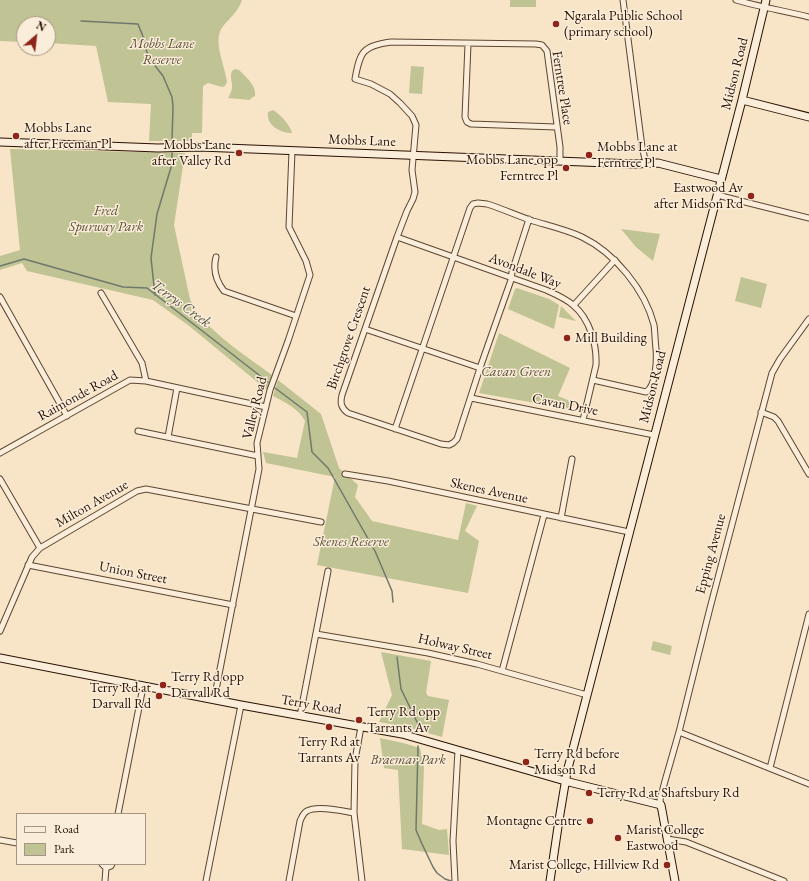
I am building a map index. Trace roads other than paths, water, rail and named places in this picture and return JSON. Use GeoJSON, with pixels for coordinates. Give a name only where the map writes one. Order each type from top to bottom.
{"type":"FeatureCollection","features":[{"type":"Feature","properties":{"kind":"street"},"geometry":{"type":"LineString","coordinates":[[623,0],[642,146],[646,163]]}},
{"type":"Feature","properties":{"kind":"street"},"geometry":{"type":"LineString","coordinates":[[736,0],[765,3],[809,17]]}},
{"type":"Feature","properties":{"kind":"street","name":"Midson Road"},"geometry":{"type":"LineString","coordinates":[[550,881],[565,781],[742,100],[765,3]]}},
{"type":"Feature","properties":{"kind":"street","name":"Ferntree Place"},"geometry":{"type":"LineString","coordinates":[[414,156],[416,124],[412,116],[390,94],[355,78],[358,62],[363,52],[373,45],[391,42],[542,45],[547,51],[556,127],[560,147],[560,160]]}},
{"type":"Feature","properties":{"kind":"street"},"geometry":{"type":"LineString","coordinates":[[468,44],[465,117],[467,122],[471,124],[556,127]]}},
{"type":"Feature","properties":{"kind":"street"},"geometry":{"type":"LineString","coordinates":[[742,100],[809,117]]}},
{"type":"Feature","properties":{"kind":"street","name":"Mobbs Lane"},"geometry":{"type":"LineString","coordinates":[[0,142],[154,148],[200,147],[634,164],[646,163],[668,165],[721,179]]}},
{"type":"Feature","properties":{"kind":"street","name":"Valley Road"},"geometry":{"type":"LineString","coordinates":[[214,700],[259,469],[258,443],[266,407],[272,382],[288,341],[310,275],[306,262],[289,227],[292,151]]}},
{"type":"Feature","properties":{"kind":"street","name":"Birchgrove Crescent"},"geometry":{"type":"LineString","coordinates":[[414,156],[412,180],[415,192],[413,199],[397,237],[340,402],[344,410],[348,413],[434,442],[449,445],[454,443],[457,439],[512,278],[512,272],[529,219]]}},
{"type":"Feature","properties":{"kind":"street"},"geometry":{"type":"LineString","coordinates":[[717,195],[809,218]]}},
{"type":"Feature","properties":{"kind":"street"},"geometry":{"type":"LineString","coordinates":[[395,429],[470,208],[473,204],[487,204],[583,238],[615,260],[633,281],[647,306],[654,325],[657,354],[656,369],[652,387],[646,392],[593,380]]}},
{"type":"Feature","properties":{"kind":"street","name":"Avondale Way"},"geometry":{"type":"LineString","coordinates":[[397,237],[546,290],[566,300],[574,306],[585,321],[594,343],[596,365],[583,420]]}},
{"type":"Feature","properties":{"kind":"street"},"geometry":{"type":"LineString","coordinates":[[216,257],[214,264],[216,277],[224,291],[296,316]]}},
{"type":"Feature","properties":{"kind":"street"},"geometry":{"type":"LineString","coordinates":[[574,306],[615,260]]}},
{"type":"Feature","properties":{"kind":"street"},"geometry":{"type":"LineString","coordinates":[[101,293],[142,364],[146,381]]}},
{"type":"Feature","properties":{"kind":"street"},"geometry":{"type":"LineString","coordinates":[[0,297],[67,416]]}},
{"type":"Feature","properties":{"kind":"street","name":"Epping Avenue"},"geometry":{"type":"LineString","coordinates":[[661,806],[660,800],[679,732],[769,381],[775,366],[809,319]]}},
{"type":"Feature","properties":{"kind":"street"},"geometry":{"type":"LineString","coordinates":[[365,329],[480,368]]}},
{"type":"Feature","properties":{"kind":"street","name":"Raimonde Road"},"geometry":{"type":"LineString","coordinates":[[0,453],[130,380],[146,381],[266,407]]}},
{"type":"Feature","properties":{"kind":"street"},"geometry":{"type":"LineString","coordinates":[[168,437],[177,388]]}},
{"type":"Feature","properties":{"kind":"street","name":"Cavan Drive"},"geometry":{"type":"LineString","coordinates":[[471,398],[654,435]]}},
{"type":"Feature","properties":{"kind":"street"},"geometry":{"type":"LineString","coordinates":[[761,412],[774,417],[778,421],[809,474]]}},
{"type":"Feature","properties":{"kind":"street"},"geometry":{"type":"LineString","coordinates":[[138,431],[258,456]]}},
{"type":"Feature","properties":{"kind":"street"},"geometry":{"type":"LineString","coordinates":[[561,518],[572,459]]}},
{"type":"Feature","properties":{"kind":"street","name":"Skenes Avenue"},"geometry":{"type":"LineString","coordinates":[[345,474],[388,481],[629,532]]}},
{"type":"Feature","properties":{"kind":"street"},"geometry":{"type":"LineString","coordinates":[[0,479],[40,548]]}},
{"type":"Feature","properties":{"kind":"street","name":"Milton Avenue"},"geometry":{"type":"LineString","coordinates":[[0,631],[32,557],[40,548],[137,491],[146,489],[321,522]]}},
{"type":"Feature","properties":{"kind":"street"},"geometry":{"type":"LineString","coordinates":[[502,671],[544,515]]}},
{"type":"Feature","properties":{"kind":"street","name":"Union Street"},"geometry":{"type":"LineString","coordinates":[[28,566],[233,605]]}},
{"type":"Feature","properties":{"kind":"street"},"geometry":{"type":"LineString","coordinates":[[300,716],[328,570]]}},
{"type":"Feature","properties":{"kind":"street"},"geometry":{"type":"LineString","coordinates":[[770,768],[809,614]]}},
{"type":"Feature","properties":{"kind":"street","name":"Holway Street"},"geometry":{"type":"LineString","coordinates":[[316,634],[428,652],[587,695]]}},
{"type":"Feature","properties":{"kind":"street","name":"Terry Road"},"geometry":{"type":"LineString","coordinates":[[0,658],[143,687],[402,734],[565,781],[661,806]]}},
{"type":"Feature","properties":{"kind":"street"},"geometry":{"type":"LineString","coordinates":[[118,813],[143,687]]}},
{"type":"Feature","properties":{"kind":"street"},"geometry":{"type":"LineString","coordinates":[[206,881],[241,705]]}},
{"type":"Feature","properties":{"kind":"street"},"geometry":{"type":"LineString","coordinates":[[361,727],[355,760],[354,813],[362,881]]}},
{"type":"Feature","properties":{"kind":"street"},"geometry":{"type":"LineString","coordinates":[[679,732],[809,784]]}},
{"type":"Feature","properties":{"kind":"street"},"geometry":{"type":"LineString","coordinates":[[455,881],[453,841],[458,750]]}},
{"type":"Feature","properties":{"kind":"street"},"geometry":{"type":"LineString","coordinates":[[661,806],[675,881]]}},
{"type":"Feature","properties":{"kind":"street"},"geometry":{"type":"LineString","coordinates":[[289,881],[300,821],[306,811],[317,808],[354,813]]}},
{"type":"Feature","properties":{"kind":"street"},"geometry":{"type":"LineString","coordinates":[[667,839],[686,842],[784,881]]}},
{"type":"Feature","properties":{"kind":"street"},"geometry":{"type":"LineString","coordinates":[[0,840],[16,843]]}},
{"type":"Feature","properties":{"kind":"street"},"geometry":{"type":"LineString","coordinates":[[104,866],[105,881]]}},
{"type":"Feature","properties":{"kind":"waterway"},"geometry":{"type":"LineString","coordinates":[[81,21],[138,24],[150,59],[163,76],[172,97],[172,140]]}},
{"type":"Feature","properties":{"kind":"waterway"},"geometry":{"type":"LineString","coordinates":[[155,295],[151,258],[157,214],[172,164],[172,153]]}},
{"type":"Feature","properties":{"kind":"waterway","name":"Terrys Creek"},"geometry":{"type":"LineString","coordinates":[[0,266],[24,259],[123,287],[147,288],[268,382]]}},
{"type":"Feature","properties":{"kind":"waterway","name":"Terrys Creek"},"geometry":{"type":"LineString","coordinates":[[275,388],[307,412],[312,452],[328,468],[375,551],[392,591],[393,602]]}},
{"type":"Feature","properties":{"kind":"waterway","name":"Terrys Creek"},"geometry":{"type":"LineString","coordinates":[[397,657],[401,689],[418,724],[418,730]]}},
{"type":"Feature","properties":{"kind":"waterway","name":"Terrys Creek"},"geometry":{"type":"LineString","coordinates":[[418,746],[416,830],[437,873],[445,879],[451,881]]}},
{"type":"Feature","properties":{"kind":"place","name":"Ngarala Public School (primary school)"},"geometry":{"type":"Point","coordinates":[556,24]}},
{"type":"Feature","properties":{"kind":"place","name":"Mobbs Lane after Freeman Pl"},"geometry":{"type":"Point","coordinates":[16,136]}},
{"type":"Feature","properties":{"kind":"place","name":"Mobbs Lane after Valley Rd"},"geometry":{"type":"Point","coordinates":[239,153]}},
{"type":"Feature","properties":{"kind":"place","name":"Mobbs Lane at Ferntree Pl"},"geometry":{"type":"Point","coordinates":[589,155]}},
{"type":"Feature","properties":{"kind":"place","name":"Mobbs Lane opp Ferntree Pl"},"geometry":{"type":"Point","coordinates":[566,168]}},
{"type":"Feature","properties":{"kind":"place","name":"Eastwood Av after Midson Rd"},"geometry":{"type":"Point","coordinates":[751,196]}},
{"type":"Feature","properties":{"kind":"place","name":"Mill Building"},"geometry":{"type":"Point","coordinates":[567,338]}},
{"type":"Feature","properties":{"kind":"place","name":"Terry Rd opp Darvall Rd"},"geometry":{"type":"Point","coordinates":[163,685]}},
{"type":"Feature","properties":{"kind":"place","name":"Terry Rd at Darvall Rd"},"geometry":{"type":"Point","coordinates":[159,696]}},
{"type":"Feature","properties":{"kind":"place","name":"Terry Rd opp Tarrants Av"},"geometry":{"type":"Point","coordinates":[359,720]}},
{"type":"Feature","properties":{"kind":"place","name":"Terry Rd at Tarrants Av"},"geometry":{"type":"Point","coordinates":[329,727]}},
{"type":"Feature","properties":{"kind":"place","name":"Terry Rd before Midson Rd"},"geometry":{"type":"Point","coordinates":[526,762]}},
{"type":"Feature","properties":{"kind":"place","name":"Terry Rd at Shaftsbury Rd"},"geometry":{"type":"Point","coordinates":[589,793]}},
{"type":"Feature","properties":{"kind":"place","name":"Montagne Centre"},"geometry":{"type":"Point","coordinates":[590,821]}},
{"type":"Feature","properties":{"kind":"place","name":"Marist College Eastwood"},"geometry":{"type":"Point","coordinates":[618,838]}},
{"type":"Feature","properties":{"kind":"place","name":"Marist College, Hillview Rd"},"geometry":{"type":"Point","coordinates":[667,865]}},
{"type":"Feature","properties":{"kind":"park label","name":"Mobbs Lane Reserve"},"geometry":{"type":"Point","coordinates":[162,52]}},
{"type":"Feature","properties":{"kind":"park label","name":"Fred Spurway Park"},"geometry":{"type":"Point","coordinates":[106,220]}},
{"type":"Feature","properties":{"kind":"park label","name":"Cavan Green"},"geometry":{"type":"Point","coordinates":[516,372]}},
{"type":"Feature","properties":{"kind":"park label","name":"Skenes Reserve"},"geometry":{"type":"Point","coordinates":[351,542]}},
{"type":"Feature","properties":{"kind":"park label","name":"Braemar Park"},"geometry":{"type":"Point","coordinates":[408,760]}}]}
